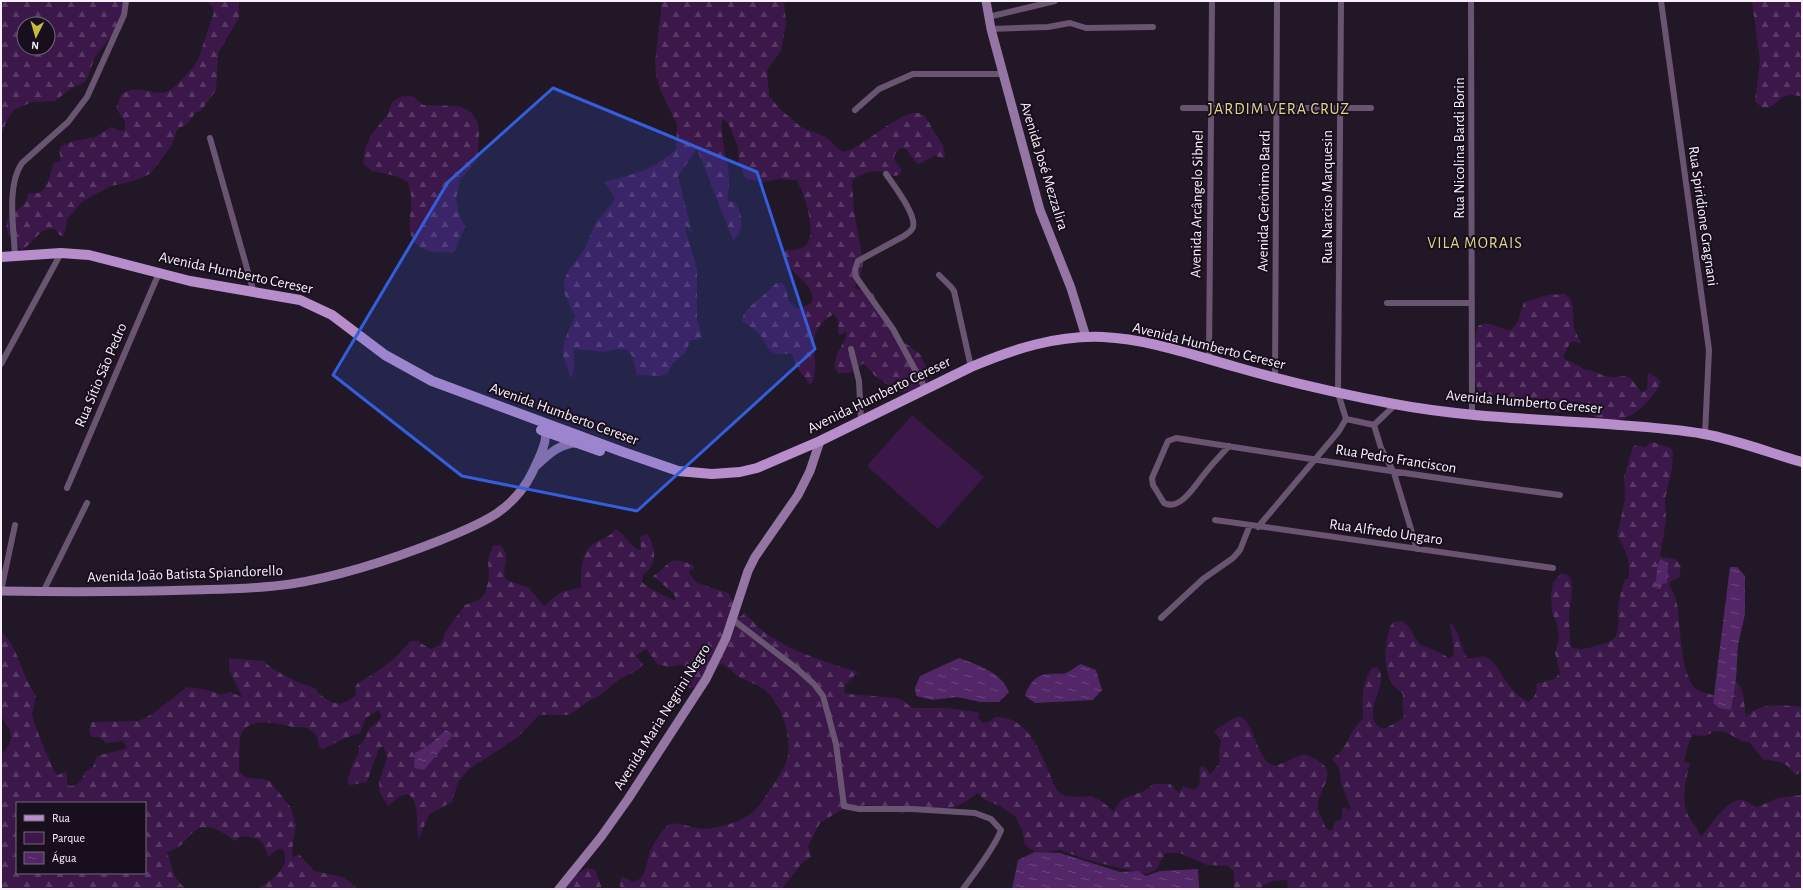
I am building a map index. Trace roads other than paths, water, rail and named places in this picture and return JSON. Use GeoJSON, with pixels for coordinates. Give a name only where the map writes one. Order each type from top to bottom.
{"type":"FeatureCollection","features":[{"type":"Feature","properties":{"kind":"main road","name":"Avenida Humberto Cereser"},"geometry":{"type":"LineString","coordinates":[[2,258],[61,253],[89,255],[160,272],[190,281],[300,300],[318,307],[332,315],[385,355],[407,368],[432,381],[469,395],[510,416],[550,431],[673,469],[712,474],[740,472],[776,461],[971,367],[1025,347],[1063,339],[1086,337],[1153,344],[1275,378],[1338,393],[1396,404],[1472,414],[1666,429],[1704,434],[1802,462]]}},
{"type":"Feature","properties":{"kind":"main road"},"geometry":{"type":"LineString","coordinates":[[567,436],[577,443],[635,463],[673,469]]}},
{"type":"Feature","properties":{"kind":"street"},"geometry":{"type":"LineString","coordinates":[[15,256],[13,201],[17,171],[26,159],[68,122],[87,98],[122,20],[126,1]]}},
{"type":"Feature","properties":{"kind":"street","name":"Avenida José Mezzalira"},"geometry":{"type":"LineString","coordinates":[[986,1],[990,29],[1040,210],[1071,288],[1086,337]]}},
{"type":"Feature","properties":{"kind":"street"},"geometry":{"type":"LineString","coordinates":[[988,17],[1055,1]]}},
{"type":"Feature","properties":{"kind":"street","name":"Avenida Arcângelo Sibnel"},"geometry":{"type":"LineString","coordinates":[[1209,359],[1212,1]]}},
{"type":"Feature","properties":{"kind":"street","name":"Avenida Gerônimo Bardi"},"geometry":{"type":"LineString","coordinates":[[1275,378],[1278,108],[1277,1]]}},
{"type":"Feature","properties":{"kind":"street","name":"Rua Narciso Marquesin"},"geometry":{"type":"LineString","coordinates":[[1341,1],[1338,393],[1346,419]]}},
{"type":"Feature","properties":{"kind":"street","name":"Rua Nicolina Bardi Borin"},"geometry":{"type":"LineString","coordinates":[[1471,1],[1472,414]]}},
{"type":"Feature","properties":{"kind":"street","name":"Rua Spiridione Gragnani"},"geometry":{"type":"LineString","coordinates":[[1661,1],[1709,350],[1704,434]]}},
{"type":"Feature","properties":{"kind":"street"},"geometry":{"type":"LineString","coordinates":[[990,29],[1048,27],[1070,23],[1086,28],[1153,27]]}},
{"type":"Feature","properties":{"kind":"street"},"geometry":{"type":"LineString","coordinates":[[855,110],[879,89],[913,74],[1003,74]]}},
{"type":"Feature","properties":{"kind":"street"},"geometry":{"type":"LineString","coordinates":[[1183,108],[1371,108]]}},
{"type":"Feature","properties":{"kind":"street"},"geometry":{"type":"LineString","coordinates":[[210,138],[254,292]]}},
{"type":"Feature","properties":{"kind":"street"},"geometry":{"type":"LineString","coordinates":[[886,174],[913,216],[914,226],[904,236],[858,261],[855,270],[856,277],[893,329],[926,390]]}},
{"type":"Feature","properties":{"kind":"street"},"geometry":{"type":"LineString","coordinates":[[1,364],[61,253]]}},
{"type":"Feature","properties":{"kind":"street","name":"Rua Sítio São Pedro"},"geometry":{"type":"LineString","coordinates":[[67,488],[160,272]]}},
{"type":"Feature","properties":{"kind":"street"},"geometry":{"type":"LineString","coordinates":[[939,275],[954,291],[971,367]]}},
{"type":"Feature","properties":{"kind":"street"},"geometry":{"type":"LineString","coordinates":[[1386,303],[1472,303]]}},
{"type":"Feature","properties":{"kind":"street"},"geometry":{"type":"LineString","coordinates":[[851,349],[859,381],[861,421]]}},
{"type":"Feature","properties":{"kind":"street"},"geometry":{"type":"LineString","coordinates":[[1374,425],[1396,404]]}},
{"type":"Feature","properties":{"kind":"street"},"geometry":{"type":"LineString","coordinates":[[1258,527],[1339,431],[1346,419],[1374,425]]}},
{"type":"Feature","properties":{"kind":"street"},"geometry":{"type":"LineString","coordinates":[[1374,425],[1381,448],[1394,473],[1417,549]]}},
{"type":"Feature","properties":{"kind":"street","name":"Avenida João Batista Spiandorello"},"geometry":{"type":"LineString","coordinates":[[1,591],[43,592],[245,589],[293,584],[364,567],[458,533],[501,511],[513,501],[521,491],[535,465],[550,431]]}},
{"type":"Feature","properties":{"kind":"street","name":"Rua Pedro Franciscon"},"geometry":{"type":"LineString","coordinates":[[1229,446],[1205,472],[1191,492],[1180,501],[1173,504],[1164,503],[1153,485],[1152,478],[1170,439],[1176,438],[1229,446],[1394,473],[1560,496]]}},
{"type":"Feature","properties":{"kind":"street","name":"Avenida Maria Negrini Negro"},"geometry":{"type":"LineString","coordinates":[[559,889],[601,837],[628,799],[706,679],[716,660],[732,619],[748,571],[755,557],[798,495],[810,471],[820,441]]}},
{"type":"Feature","properties":{"kind":"street"},"geometry":{"type":"LineString","coordinates":[[535,465],[559,447],[568,443],[577,443]]}},
{"type":"Feature","properties":{"kind":"street"},"geometry":{"type":"LineString","coordinates":[[43,592],[87,504]]}},
{"type":"Feature","properties":{"kind":"street","name":"Rua Alfredo Ungaro"},"geometry":{"type":"LineString","coordinates":[[1215,520],[1553,568]]}},
{"type":"Feature","properties":{"kind":"street"},"geometry":{"type":"LineString","coordinates":[[1,591],[15,525]]}},
{"type":"Feature","properties":{"kind":"street"},"geometry":{"type":"LineString","coordinates":[[1161,618],[1203,579],[1233,558],[1240,550],[1250,526]]}},
{"type":"Feature","properties":{"kind":"street"},"geometry":{"type":"LineString","coordinates":[[732,619],[796,668],[814,684],[823,696],[836,744],[844,806],[859,809],[912,809],[974,812],[991,819],[997,825],[1000,830],[998,838],[977,872],[963,889]]}},
{"type":"Feature","properties":{"kind":"water"},"geometry":{"type":"Polygon","coordinates":[[[1660,559],[1668,563],[1667,583],[1662,584],[1661,589],[1655,588],[1660,559]]]}},
{"type":"Feature","properties":{"kind":"water"},"geometry":{"type":"Polygon","coordinates":[[[1730,567],[1737,567],[1745,576],[1745,614],[1738,645],[1736,680],[1731,710],[1719,708],[1713,703],[1730,567]]]}},
{"type":"Feature","properties":{"kind":"water"},"geometry":{"type":"Polygon","coordinates":[[[959,658],[995,674],[1009,692],[999,702],[980,702],[957,697],[932,700],[916,696],[915,688],[920,676],[959,658]]]}},
{"type":"Feature","properties":{"kind":"water"},"geometry":{"type":"Polygon","coordinates":[[[1081,664],[1096,670],[1102,690],[1093,700],[1035,703],[1025,696],[1034,680],[1040,676],[1044,674],[1066,673],[1081,664]]]}},
{"type":"Feature","properties":{"kind":"water"},"geometry":{"type":"Polygon","coordinates":[[[446,730],[453,735],[424,770],[414,768],[415,753],[429,745],[446,730]]]}},
{"type":"Feature","properties":{"kind":"water"},"geometry":{"type":"Polygon","coordinates":[[[1035,852],[1060,853],[1120,872],[1138,871],[1146,876],[1160,871],[1198,869],[1199,889],[1012,889],[1018,860],[1035,852]]]}},
{"type":"Feature","properties":{"kind":"district","name":"JARDIM VERA CRUZ"},"geometry":{"type":"Point","coordinates":[1279,109]}},
{"type":"Feature","properties":{"kind":"district","name":"VILA MORAIS"},"geometry":{"type":"Point","coordinates":[1475,243]}}]}
